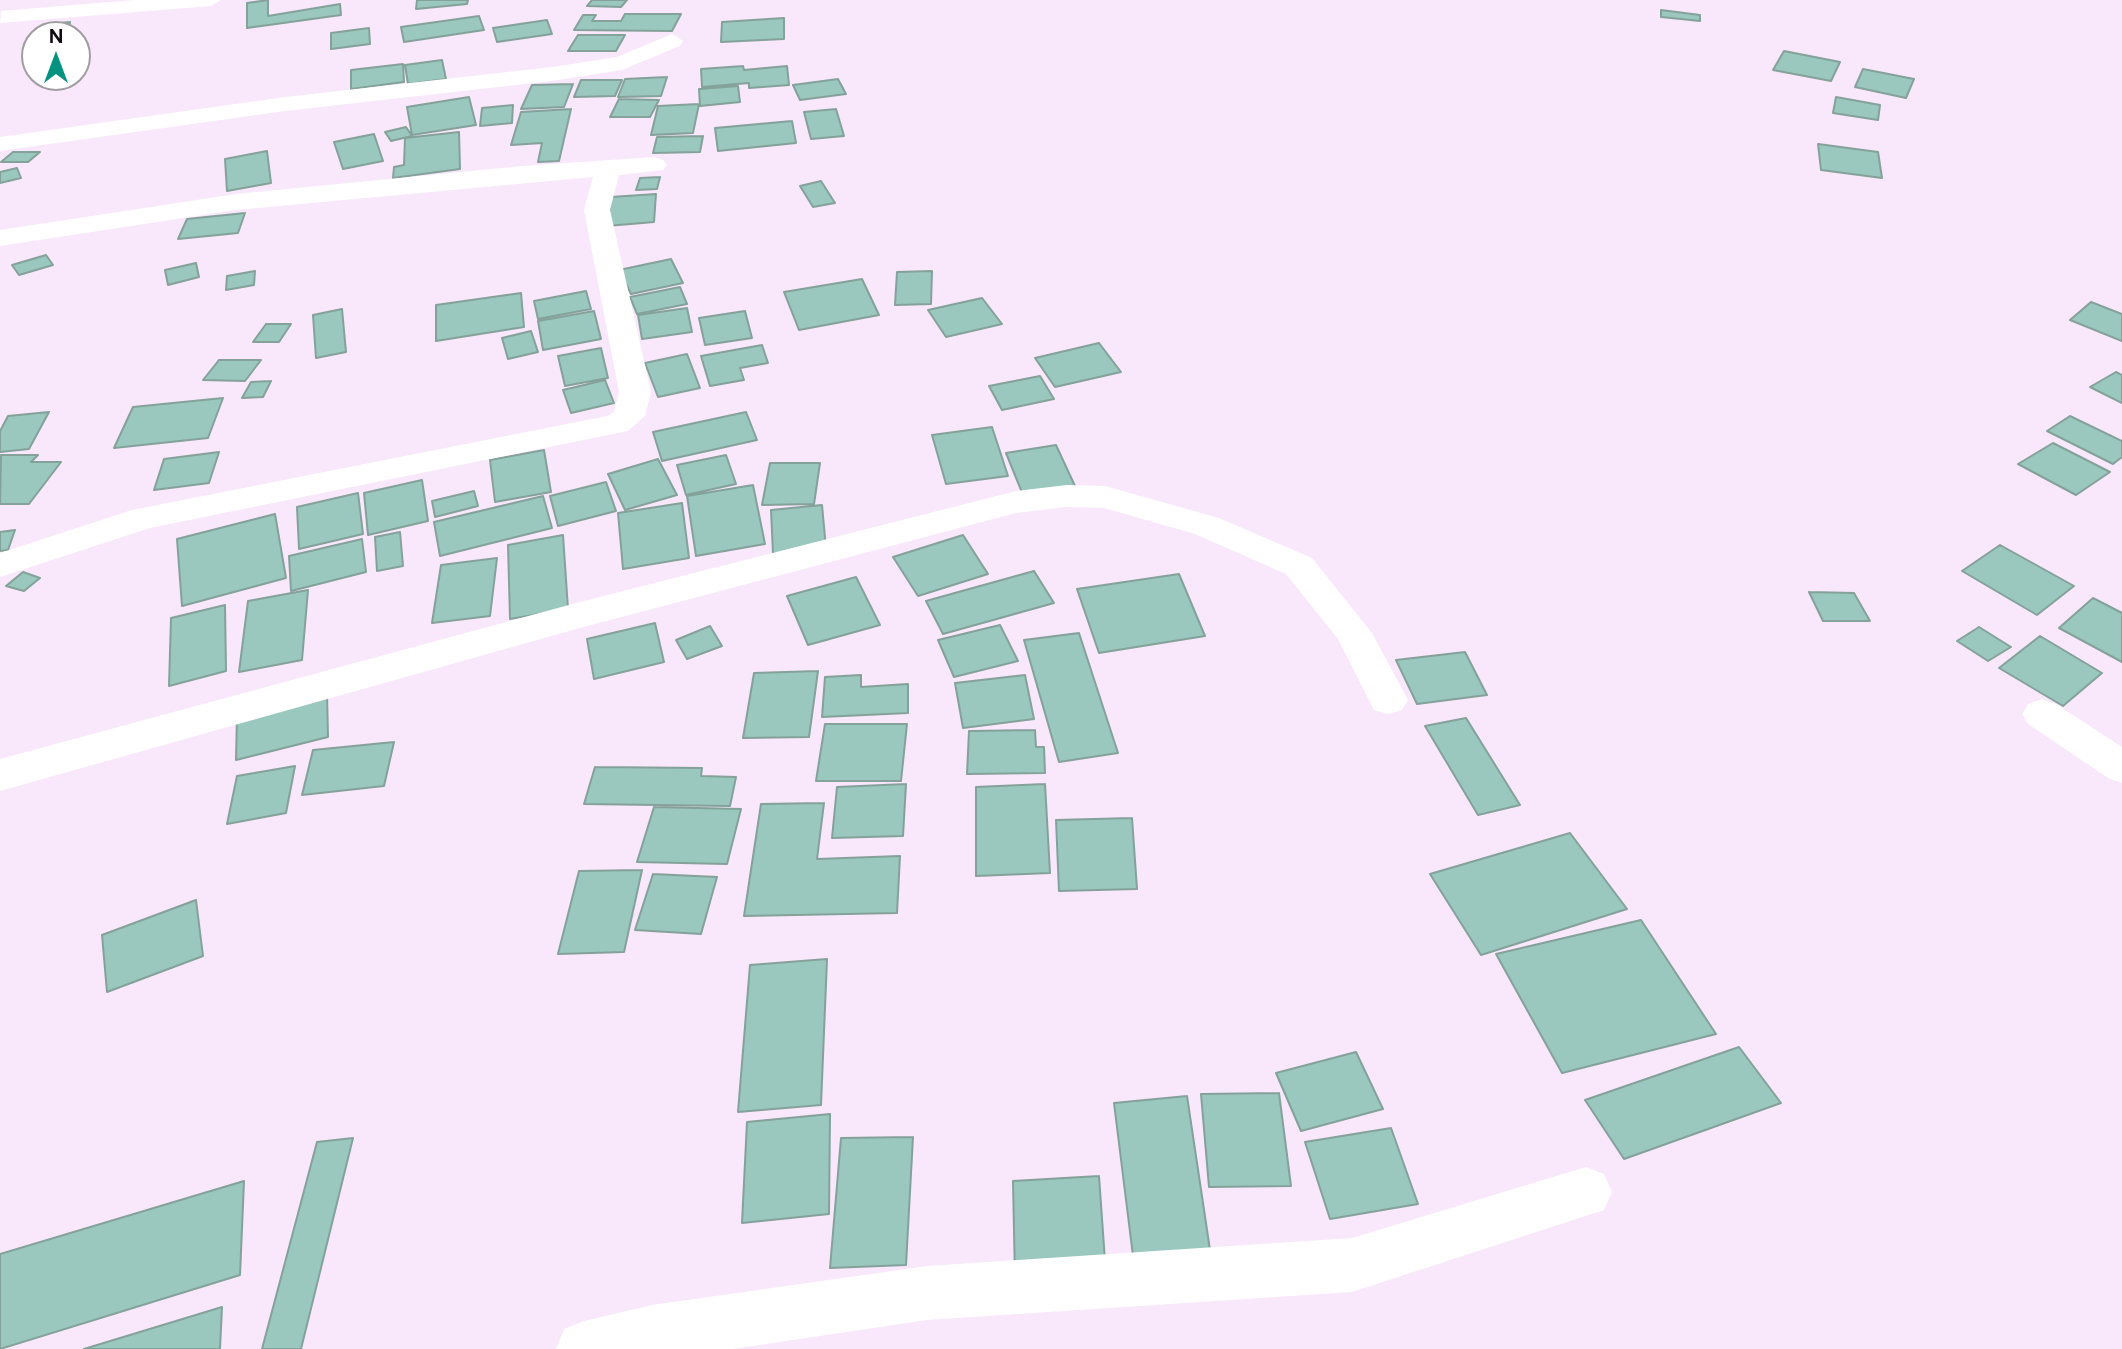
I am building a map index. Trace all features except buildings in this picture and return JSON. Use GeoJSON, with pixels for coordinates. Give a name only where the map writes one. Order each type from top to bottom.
{"type":"FeatureCollection","features":[{"type":"Feature","properties":{"kind":"street"},"geometry":{"type":"LineString","coordinates":[[0,18],[9,0]]}},
{"type":"Feature","properties":{"kind":"street"},"geometry":{"type":"LineString","coordinates":[[0,18],[211,0]]}},
{"type":"Feature","properties":{"kind":"street"},"geometry":{"type":"LineString","coordinates":[[0,144],[285,104],[552,74],[622,63],[672,41]]}},
{"type":"Feature","properties":{"kind":"street"},"geometry":{"type":"LineString","coordinates":[[0,238],[236,202],[654,165]]}},
{"type":"Feature","properties":{"kind":"street"},"geometry":{"type":"LineString","coordinates":[[0,565],[144,518],[617,424],[628,416],[635,393],[597,210],[599,194],[609,168]]}},
{"type":"Feature","properties":{"kind":"street"},"geometry":{"type":"LineString","coordinates":[[0,775],[580,615],[1016,502],[1067,496],[1105,497],[1207,526],[1299,566],[1353,633],[1388,700]]}},
{"type":"Feature","properties":{"kind":"street"},"geometry":{"type":"LineString","coordinates":[[2042,714],[2122,768]]}},
{"type":"Feature","properties":{"kind":"street"},"geometry":{"type":"LineString","coordinates":[[584,1349],[652,1333],[927,1293],[1352,1265],[1586,1192]]}}]}
